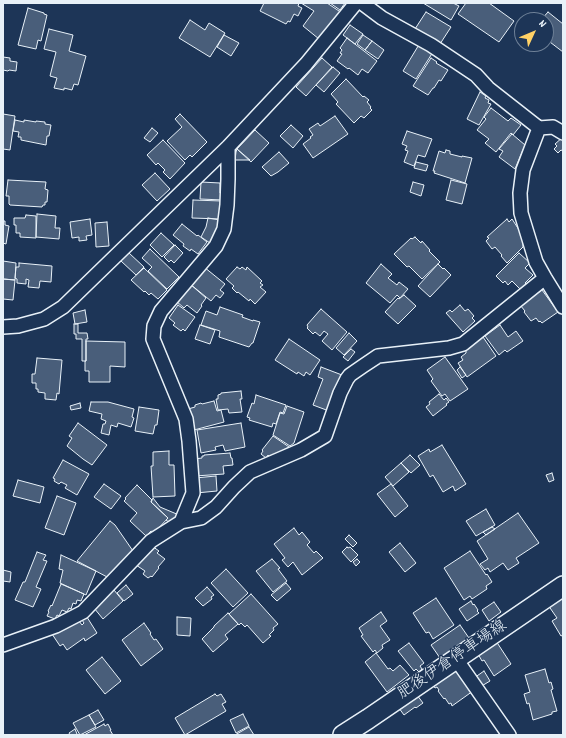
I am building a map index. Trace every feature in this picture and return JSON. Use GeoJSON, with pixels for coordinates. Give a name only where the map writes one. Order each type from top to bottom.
{"type":"FeatureCollection","features":[{"type":"Feature","properties":{"kind":"main road","name":"肥後伊倉停車場線"},"geometry":{"type":"LineString","coordinates":[[343,735],[563,586]]}},
{"type":"Feature","properties":{"kind":"street"},"geometry":{"type":"LineString","coordinates":[[3,326],[18,326],[44,319],[63,307],[228,147],[306,64],[356,3]]}},
{"type":"Feature","properties":{"kind":"street"},"geometry":{"type":"LineString","coordinates":[[362,3],[382,18],[431,45],[476,75],[488,88],[538,128],[553,128],[563,133]]}},
{"type":"Feature","properties":{"kind":"street"},"geometry":{"type":"LineString","coordinates":[[538,128],[523,170],[520,193],[521,213],[536,262],[544,278],[563,307]]}},
{"type":"Feature","properties":{"kind":"street"},"geometry":{"type":"LineString","coordinates":[[181,522],[193,493],[186,419],[153,339],[154,326],[160,311],[216,246],[224,229],[227,205],[228,147]]}},
{"type":"Feature","properties":{"kind":"street"},"geometry":{"type":"LineString","coordinates":[[3,645],[56,626],[83,612],[151,541],[181,522],[201,518],[216,507],[234,486],[250,472],[302,450],[324,436],[340,393],[347,380],[350,375],[363,366],[378,356],[449,348],[463,344],[544,278]]}},
{"type":"Feature","properties":{"kind":"street"},"geometry":{"type":"LineString","coordinates":[[456,659],[508,735]]}},
{"type":"Feature","properties":{"kind":"building"},"geometry":{"type":"Polygon","coordinates":[[[264,3],[299,3],[298,6],[302,8],[298,16],[294,14],[290,22],[288,21],[286,24],[260,11],[264,3]]]}},
{"type":"Feature","properties":{"kind":"building"},"geometry":{"type":"Polygon","coordinates":[[[301,3],[327,3],[342,13],[319,39],[303,26],[314,11],[301,3]]]}},
{"type":"Feature","properties":{"kind":"building"},"geometry":{"type":"Polygon","coordinates":[[[330,3],[345,3],[340,10],[330,3]]]}},
{"type":"Feature","properties":{"kind":"building"},"geometry":{"type":"Polygon","coordinates":[[[423,3],[453,3],[459,6],[451,20],[423,3]]]}},
{"type":"Feature","properties":{"kind":"building"},"geometry":{"type":"Polygon","coordinates":[[[466,3],[489,3],[514,21],[499,42],[458,14],[466,3]]]}},
{"type":"Feature","properties":{"kind":"building"},"geometry":{"type":"Polygon","coordinates":[[[28,8],[47,15],[41,41],[38,40],[36,49],[18,45],[28,8]]]}},
{"type":"Feature","properties":{"kind":"building"},"geometry":{"type":"Polygon","coordinates":[[[426,12],[451,27],[440,44],[415,29],[426,12]]]}},
{"type":"Feature","properties":{"kind":"building"},"geometry":{"type":"Polygon","coordinates":[[[554,17],[563,24],[563,52],[554,45],[554,17]]]}},
{"type":"Feature","properties":{"kind":"building"},"geometry":{"type":"Polygon","coordinates":[[[190,20],[205,30],[209,23],[225,33],[210,57],[179,38],[190,20]]]}},
{"type":"Feature","properties":{"kind":"building"},"geometry":{"type":"Polygon","coordinates":[[[350,25],[363,34],[355,44],[343,35],[350,25]]]}},
{"type":"Feature","properties":{"kind":"building"},"geometry":{"type":"Polygon","coordinates":[[[49,29],[73,35],[69,51],[86,56],[78,85],[74,84],[72,90],[54,88],[57,78],[50,76],[56,52],[44,49],[49,29]]]}},
{"type":"Feature","properties":{"kind":"building"},"geometry":{"type":"Polygon","coordinates":[[[224,35],[239,43],[231,56],[217,47],[224,35]]]}},
{"type":"Feature","properties":{"kind":"building"},"geometry":{"type":"Polygon","coordinates":[[[363,35],[372,41],[365,50],[357,44],[363,35]]]}},
{"type":"Feature","properties":{"kind":"building"},"geometry":{"type":"Polygon","coordinates":[[[347,38],[377,61],[368,73],[362,69],[358,75],[337,61],[342,54],[340,53],[342,50],[340,48],[347,38]]]}},
{"type":"Feature","properties":{"kind":"building"},"geometry":{"type":"Polygon","coordinates":[[[372,41],[384,50],[378,59],[365,50],[372,41]]]}},
{"type":"Feature","properties":{"kind":"building"},"geometry":{"type":"Polygon","coordinates":[[[420,43],[433,52],[416,79],[403,71],[420,43]]]}},
{"type":"Feature","properties":{"kind":"building"},"geometry":{"type":"Polygon","coordinates":[[[3,57],[10,58],[10,61],[17,62],[16,71],[3,70],[3,57]]]}},
{"type":"Feature","properties":{"kind":"building"},"geometry":{"type":"Polygon","coordinates":[[[322,58],[332,67],[306,96],[296,87],[322,58]]]}},
{"type":"Feature","properties":{"kind":"building"},"geometry":{"type":"Polygon","coordinates":[[[431,58],[437,62],[436,63],[448,70],[441,81],[439,80],[428,95],[413,86],[431,58]]]}},
{"type":"Feature","properties":{"kind":"building"},"geometry":{"type":"Polygon","coordinates":[[[333,67],[340,73],[324,92],[316,85],[333,67]]]}},
{"type":"Feature","properties":{"kind":"building"},"geometry":{"type":"Polygon","coordinates":[[[346,79],[363,97],[364,96],[369,100],[367,102],[372,110],[364,118],[361,116],[354,123],[336,104],[338,102],[331,94],[346,79]]]}},
{"type":"Feature","properties":{"kind":"building"},"geometry":{"type":"Polygon","coordinates":[[[480,92],[486,96],[485,98],[489,100],[488,103],[491,104],[479,125],[467,119],[480,92]]]}},
{"type":"Feature","properties":{"kind":"building"},"geometry":{"type":"Polygon","coordinates":[[[491,108],[508,121],[511,118],[521,125],[513,135],[511,133],[496,152],[485,143],[489,139],[477,130],[486,119],[484,117],[491,108]]]}},
{"type":"Feature","properties":{"kind":"building"},"geometry":{"type":"Polygon","coordinates":[[[3,114],[15,116],[10,150],[3,149],[3,114]]]}},
{"type":"Feature","properties":{"kind":"building"},"geometry":{"type":"Polygon","coordinates":[[[180,114],[207,142],[192,157],[190,155],[185,160],[167,141],[182,127],[175,119],[180,114]]]}},
{"type":"Feature","properties":{"kind":"building"},"geometry":{"type":"Polygon","coordinates":[[[335,116],[348,134],[313,158],[303,144],[313,135],[309,129],[318,123],[320,126],[335,116]]]}},
{"type":"Feature","properties":{"kind":"building"},"geometry":{"type":"Polygon","coordinates":[[[15,120],[24,122],[24,120],[45,122],[45,124],[51,125],[49,136],[47,136],[46,145],[21,140],[21,137],[18,137],[19,132],[13,131],[15,120]]]}},
{"type":"Feature","properties":{"kind":"building"},"geometry":{"type":"Polygon","coordinates":[[[291,125],[303,136],[293,148],[280,136],[291,125]]]}},
{"type":"Feature","properties":{"kind":"building"},"geometry":{"type":"Polygon","coordinates":[[[152,128],[158,133],[150,142],[144,138],[152,128]]]}},
{"type":"Feature","properties":{"kind":"building"},"geometry":{"type":"Polygon","coordinates":[[[255,130],[269,143],[251,162],[237,149],[255,130]]]}},
{"type":"Feature","properties":{"kind":"building"},"geometry":{"type":"Polygon","coordinates":[[[407,131],[432,139],[425,157],[418,155],[414,166],[404,162],[408,151],[405,150],[407,146],[402,144],[407,131]]]}},
{"type":"Feature","properties":{"kind":"building"},"geometry":{"type":"Polygon","coordinates":[[[512,134],[525,145],[515,169],[499,157],[503,151],[499,149],[512,134]]]}},
{"type":"Feature","properties":{"kind":"building"},"geometry":{"type":"Polygon","coordinates":[[[563,137],[563,151],[561,150],[558,153],[554,149],[557,146],[555,144],[563,137]]]}},
{"type":"Feature","properties":{"kind":"building"},"geometry":{"type":"Polygon","coordinates":[[[163,140],[185,163],[170,179],[163,172],[165,170],[158,163],[156,165],[147,155],[163,140]]]}},
{"type":"Feature","properties":{"kind":"building"},"geometry":{"type":"Polygon","coordinates":[[[237,149],[250,160],[235,160],[237,149]]]}},
{"type":"Feature","properties":{"kind":"building"},"geometry":{"type":"Polygon","coordinates":[[[446,150],[450,151],[450,154],[472,158],[465,183],[434,173],[435,171],[433,171],[439,151],[445,153],[446,150]]]}},
{"type":"Feature","properties":{"kind":"building"},"geometry":{"type":"Polygon","coordinates":[[[279,152],[289,163],[271,176],[262,167],[279,152]]]}},
{"type":"Feature","properties":{"kind":"building"},"geometry":{"type":"Polygon","coordinates":[[[416,162],[428,165],[426,171],[414,168],[416,162]]]}},
{"type":"Feature","properties":{"kind":"building"},"geometry":{"type":"Polygon","coordinates":[[[155,173],[170,189],[157,201],[142,185],[155,173]]]}},
{"type":"Feature","properties":{"kind":"building"},"geometry":{"type":"Polygon","coordinates":[[[8,180],[46,182],[45,189],[48,190],[47,202],[45,202],[45,205],[42,207],[10,205],[9,196],[6,196],[8,180]]]}},
{"type":"Feature","properties":{"kind":"building"},"geometry":{"type":"Polygon","coordinates":[[[451,180],[467,184],[462,204],[446,200],[451,180]]]}},
{"type":"Feature","properties":{"kind":"building"},"geometry":{"type":"Polygon","coordinates":[[[201,182],[220,183],[220,193],[223,194],[223,200],[200,199],[201,182]]]}},
{"type":"Feature","properties":{"kind":"building"},"geometry":{"type":"Polygon","coordinates":[[[413,182],[424,185],[421,196],[410,192],[413,182]]]}},
{"type":"Feature","properties":{"kind":"building"},"geometry":{"type":"Polygon","coordinates":[[[193,200],[222,201],[221,219],[192,218],[193,200]]]}},
{"type":"Feature","properties":{"kind":"building"},"geometry":{"type":"Polygon","coordinates":[[[37,214],[56,216],[55,228],[60,228],[59,239],[36,237],[37,214]]]}},
{"type":"Feature","properties":{"kind":"building"},"geometry":{"type":"Polygon","coordinates":[[[26,215],[36,216],[36,238],[20,237],[20,233],[16,233],[14,218],[25,218],[26,215]]]}},
{"type":"Feature","properties":{"kind":"building"},"geometry":{"type":"Polygon","coordinates":[[[208,218],[220,220],[217,230],[210,243],[201,237],[206,227],[208,218]]]}},
{"type":"Feature","properties":{"kind":"building"},"geometry":{"type":"Polygon","coordinates":[[[90,219],[92,235],[86,236],[87,240],[79,241],[79,237],[72,238],[70,222],[90,219]]]}},
{"type":"Feature","properties":{"kind":"building"},"geometry":{"type":"Polygon","coordinates":[[[507,219],[509,222],[512,219],[523,236],[523,247],[507,263],[495,247],[492,249],[486,241],[489,238],[487,237],[507,219]]]}},
{"type":"Feature","properties":{"kind":"building"},"geometry":{"type":"Polygon","coordinates":[[[3,221],[5,221],[5,225],[9,226],[6,244],[3,243],[3,221]]]}},
{"type":"Feature","properties":{"kind":"building"},"geometry":{"type":"Polygon","coordinates":[[[107,222],[109,246],[96,247],[95,223],[107,222]]]}},
{"type":"Feature","properties":{"kind":"building"},"geometry":{"type":"Polygon","coordinates":[[[182,224],[207,242],[198,254],[183,246],[184,244],[173,235],[182,224]]]}},
{"type":"Feature","properties":{"kind":"building"},"geometry":{"type":"Polygon","coordinates":[[[161,233],[174,245],[162,257],[150,245],[161,233]]]}},
{"type":"Feature","properties":{"kind":"building"},"geometry":{"type":"Polygon","coordinates":[[[415,237],[421,243],[422,241],[440,262],[422,279],[394,254],[411,238],[412,239],[415,237]]]}},
{"type":"Feature","properties":{"kind":"building"},"geometry":{"type":"Polygon","coordinates":[[[175,245],[183,253],[174,263],[171,260],[169,262],[164,257],[175,245]]]}},
{"type":"Feature","properties":{"kind":"building"},"geometry":{"type":"Polygon","coordinates":[[[150,249],[179,277],[167,289],[148,271],[152,267],[142,258],[150,249]]]}},
{"type":"Feature","properties":{"kind":"building"},"geometry":{"type":"Polygon","coordinates":[[[129,253],[144,267],[136,275],[121,261],[129,253]]]}},
{"type":"Feature","properties":{"kind":"building"},"geometry":{"type":"Polygon","coordinates":[[[519,253],[530,263],[525,268],[533,275],[525,283],[527,285],[521,290],[512,281],[508,285],[505,281],[503,283],[496,276],[519,253]]]}},
{"type":"Feature","properties":{"kind":"building"},"geometry":{"type":"Polygon","coordinates":[[[3,261],[16,263],[15,280],[3,279],[3,261]]]}},
{"type":"Feature","properties":{"kind":"building"},"geometry":{"type":"Polygon","coordinates":[[[19,263],[52,266],[51,282],[40,281],[39,288],[28,287],[29,280],[26,279],[26,284],[17,283],[17,279],[15,278],[16,267],[19,267],[19,263]]]}},
{"type":"Feature","properties":{"kind":"building"},"geometry":{"type":"Polygon","coordinates":[[[381,264],[392,274],[388,278],[397,285],[399,282],[408,289],[400,298],[397,295],[390,303],[366,283],[381,264]]]}},
{"type":"Feature","properties":{"kind":"building"},"geometry":{"type":"Polygon","coordinates":[[[438,264],[451,275],[430,297],[418,286],[438,264]]]}},
{"type":"Feature","properties":{"kind":"building"},"geometry":{"type":"Polygon","coordinates":[[[204,267],[225,284],[220,290],[224,293],[220,298],[216,295],[211,301],[190,284],[204,267]]]}},
{"type":"Feature","properties":{"kind":"building"},"geometry":{"type":"Polygon","coordinates":[[[237,267],[240,269],[242,267],[246,270],[247,267],[262,281],[260,283],[263,285],[260,287],[266,292],[255,304],[250,299],[249,301],[238,292],[237,293],[232,288],[234,286],[226,279],[237,267]]]}},
{"type":"Feature","properties":{"kind":"building"},"geometry":{"type":"Polygon","coordinates":[[[144,268],[167,290],[158,299],[151,293],[149,295],[145,291],[144,292],[131,280],[144,268]]]}},
{"type":"Feature","properties":{"kind":"building"},"geometry":{"type":"Polygon","coordinates":[[[3,279],[15,280],[13,300],[3,299],[3,279]]]}},
{"type":"Feature","properties":{"kind":"building"},"geometry":{"type":"Polygon","coordinates":[[[190,284],[206,298],[197,313],[187,305],[184,308],[176,301],[190,284]]]}},
{"type":"Feature","properties":{"kind":"building"},"geometry":{"type":"Polygon","coordinates":[[[542,290],[558,312],[542,323],[536,318],[531,321],[520,305],[542,290]]]}},
{"type":"Feature","properties":{"kind":"building"},"geometry":{"type":"Polygon","coordinates":[[[404,295],[416,306],[398,324],[385,312],[398,298],[399,299],[404,295]]]}},
{"type":"Feature","properties":{"kind":"building"},"geometry":{"type":"Polygon","coordinates":[[[178,305],[195,317],[185,331],[183,329],[181,331],[173,325],[175,323],[169,318],[178,305]]]}},
{"type":"Feature","properties":{"kind":"building"},"geometry":{"type":"Polygon","coordinates":[[[460,305],[465,311],[468,309],[474,316],[472,318],[475,321],[463,332],[446,313],[450,310],[452,312],[460,305]]]}},
{"type":"Feature","properties":{"kind":"building"},"geometry":{"type":"Polygon","coordinates":[[[220,307],[243,315],[242,317],[260,322],[253,343],[249,347],[219,337],[220,331],[201,325],[206,311],[217,315],[220,307]]]}},
{"type":"Feature","properties":{"kind":"building"},"geometry":{"type":"Polygon","coordinates":[[[321,309],[347,332],[332,350],[322,341],[328,334],[324,331],[320,336],[315,332],[313,334],[307,328],[307,325],[321,309]]]}},
{"type":"Feature","properties":{"kind":"building"},"geometry":{"type":"Polygon","coordinates":[[[85,310],[87,322],[75,324],[73,313],[85,310]]]}},
{"type":"Feature","properties":{"kind":"building"},"geometry":{"type":"Polygon","coordinates":[[[74,324],[78,324],[78,333],[87,333],[88,339],[86,339],[86,361],[82,361],[82,339],[76,339],[76,334],[74,334],[74,324]]]}},
{"type":"Feature","properties":{"kind":"building"},"geometry":{"type":"Polygon","coordinates":[[[200,325],[215,330],[210,344],[195,339],[200,325]]]}},
{"type":"Feature","properties":{"kind":"building"},"geometry":{"type":"Polygon","coordinates":[[[500,325],[508,337],[516,331],[523,341],[507,352],[505,350],[499,355],[485,336],[500,325]]]}},
{"type":"Feature","properties":{"kind":"building"},"geometry":{"type":"Polygon","coordinates":[[[349,333],[357,341],[344,355],[336,348],[349,333]]]}},
{"type":"Feature","properties":{"kind":"building"},"geometry":{"type":"Polygon","coordinates":[[[483,337],[496,356],[467,377],[458,363],[463,360],[461,357],[466,353],[466,349],[483,337]]]}},
{"type":"Feature","properties":{"kind":"building"},"geometry":{"type":"Polygon","coordinates":[[[289,339],[320,360],[310,375],[306,372],[304,376],[298,372],[297,374],[275,360],[289,339]]]}},
{"type":"Feature","properties":{"kind":"building"},"geometry":{"type":"Polygon","coordinates":[[[86,341],[125,342],[125,367],[110,366],[110,382],[89,382],[89,371],[85,371],[86,341]]]}},
{"type":"Feature","properties":{"kind":"building"},"geometry":{"type":"Polygon","coordinates":[[[351,349],[355,352],[348,361],[343,357],[351,349]]]}},
{"type":"Feature","properties":{"kind":"building"},"geometry":{"type":"Polygon","coordinates":[[[445,357],[468,389],[450,401],[445,394],[442,396],[431,381],[433,379],[427,370],[445,357]]]}},
{"type":"Feature","properties":{"kind":"building"},"geometry":{"type":"Polygon","coordinates":[[[37,358],[62,360],[59,394],[57,393],[56,400],[45,399],[45,393],[38,392],[38,389],[36,389],[36,383],[32,383],[32,374],[35,374],[37,358]]]}},
{"type":"Feature","properties":{"kind":"building"},"geometry":{"type":"Polygon","coordinates":[[[321,367],[342,375],[329,411],[313,405],[323,379],[318,377],[321,367]]]}},
{"type":"Feature","properties":{"kind":"building"},"geometry":{"type":"Polygon","coordinates":[[[460,367],[466,375],[462,378],[457,370],[460,367]]]}},
{"type":"Feature","properties":{"kind":"building"},"geometry":{"type":"Polygon","coordinates":[[[241,391],[242,399],[240,399],[242,412],[229,413],[228,409],[218,410],[216,399],[218,399],[218,395],[221,393],[241,391]]]}},
{"type":"Feature","properties":{"kind":"building"},"geometry":{"type":"Polygon","coordinates":[[[439,394],[444,400],[446,398],[449,402],[433,416],[426,407],[430,404],[429,402],[439,394]]]}},
{"type":"Feature","properties":{"kind":"building"},"geometry":{"type":"Polygon","coordinates":[[[256,395],[286,405],[283,413],[280,412],[276,424],[273,423],[272,427],[249,420],[250,418],[247,417],[252,403],[254,404],[256,395]]]}},
{"type":"Feature","properties":{"kind":"building"},"geometry":{"type":"Polygon","coordinates":[[[214,401],[217,411],[221,410],[224,422],[194,430],[188,409],[201,403],[214,401]]]}},
{"type":"Feature","properties":{"kind":"building"},"geometry":{"type":"Polygon","coordinates":[[[91,402],[108,402],[134,409],[132,417],[134,418],[131,427],[118,423],[117,427],[111,425],[109,435],[101,433],[103,424],[105,424],[106,421],[101,419],[102,414],[89,411],[91,402]]]}},
{"type":"Feature","properties":{"kind":"building"},"geometry":{"type":"Polygon","coordinates":[[[80,403],[81,408],[71,410],[70,406],[80,403]]]}},
{"type":"Feature","properties":{"kind":"building"},"geometry":{"type":"Polygon","coordinates":[[[287,406],[304,412],[294,443],[290,446],[273,435],[280,413],[284,414],[287,406]]]}},
{"type":"Feature","properties":{"kind":"building"},"geometry":{"type":"Polygon","coordinates":[[[139,407],[159,410],[157,425],[155,425],[153,434],[135,431],[139,407]]]}},
{"type":"Feature","properties":{"kind":"building"},"geometry":{"type":"Polygon","coordinates":[[[78,423],[107,445],[92,465],[67,446],[72,438],[69,436],[78,423]]]}},
{"type":"Feature","properties":{"kind":"building"},"geometry":{"type":"Polygon","coordinates":[[[241,423],[245,447],[225,451],[223,445],[215,447],[216,450],[201,453],[197,430],[241,423]]]}},
{"type":"Feature","properties":{"kind":"building"},"geometry":{"type":"Polygon","coordinates":[[[273,436],[289,447],[270,457],[268,455],[266,458],[261,454],[263,451],[262,450],[273,436]]]}},
{"type":"Feature","properties":{"kind":"building"},"geometry":{"type":"Polygon","coordinates":[[[442,445],[466,484],[455,491],[453,486],[443,492],[433,475],[430,477],[418,456],[429,449],[430,452],[442,445]]]}},
{"type":"Feature","properties":{"kind":"building"},"geometry":{"type":"Polygon","coordinates":[[[169,451],[169,465],[174,465],[175,496],[153,497],[151,466],[153,466],[153,452],[169,451]]]}},
{"type":"Feature","properties":{"kind":"building"},"geometry":{"type":"Polygon","coordinates":[[[230,453],[233,465],[223,466],[224,474],[195,476],[194,459],[202,458],[204,455],[230,453]]]}},
{"type":"Feature","properties":{"kind":"building"},"geometry":{"type":"Polygon","coordinates":[[[410,455],[420,465],[411,473],[401,463],[410,455]]]}},
{"type":"Feature","properties":{"kind":"building"},"geometry":{"type":"Polygon","coordinates":[[[63,460],[89,474],[77,495],[65,488],[67,485],[61,482],[59,484],[54,481],[55,479],[53,478],[63,460]]]}},
{"type":"Feature","properties":{"kind":"building"},"geometry":{"type":"Polygon","coordinates":[[[401,463],[409,472],[393,486],[385,477],[401,463]]]}},
{"type":"Feature","properties":{"kind":"building"},"geometry":{"type":"Polygon","coordinates":[[[552,473],[554,480],[549,482],[546,475],[552,473]]]}},
{"type":"Feature","properties":{"kind":"building"},"geometry":{"type":"Polygon","coordinates":[[[216,476],[217,491],[196,493],[195,478],[216,476]]]}},
{"type":"Feature","properties":{"kind":"building"},"geometry":{"type":"Polygon","coordinates":[[[18,480],[44,487],[40,503],[13,496],[18,480]]]}},
{"type":"Feature","properties":{"kind":"building"},"geometry":{"type":"Polygon","coordinates":[[[104,484],[121,496],[111,509],[94,497],[104,484]]]}},
{"type":"Feature","properties":{"kind":"building"},"geometry":{"type":"Polygon","coordinates":[[[391,484],[408,506],[395,517],[377,494],[391,484]]]}},
{"type":"Feature","properties":{"kind":"building"},"geometry":{"type":"Polygon","coordinates":[[[137,485],[152,500],[151,502],[168,518],[154,533],[151,531],[146,536],[130,521],[137,513],[124,501],[137,485]]]}},
{"type":"Feature","properties":{"kind":"building"},"geometry":{"type":"Polygon","coordinates":[[[57,496],[76,503],[64,535],[45,528],[57,496]]]}},
{"type":"Feature","properties":{"kind":"building"},"geometry":{"type":"Polygon","coordinates":[[[153,498],[160,507],[179,515],[170,523],[166,520],[168,518],[151,502],[153,498]]]}},
{"type":"Feature","properties":{"kind":"building"},"geometry":{"type":"Polygon","coordinates":[[[486,509],[495,525],[476,536],[466,521],[486,509]]]}},
{"type":"Feature","properties":{"kind":"building"},"geometry":{"type":"Polygon","coordinates":[[[518,513],[539,543],[516,558],[519,563],[508,570],[503,563],[490,572],[488,568],[485,570],[480,564],[488,559],[477,541],[518,513]]]}},
{"type":"Feature","properties":{"kind":"building"},"geometry":{"type":"Polygon","coordinates":[[[110,521],[115,525],[133,551],[109,578],[77,561],[110,521]]]}},
{"type":"Feature","properties":{"kind":"building"},"geometry":{"type":"Polygon","coordinates":[[[492,527],[495,529],[486,535],[483,532],[492,527]]]}},
{"type":"Feature","properties":{"kind":"building"},"geometry":{"type":"Polygon","coordinates":[[[294,528],[299,535],[302,532],[310,542],[307,545],[314,553],[316,551],[323,558],[302,575],[293,562],[288,567],[282,560],[285,558],[274,544],[294,528]]]}},
{"type":"Feature","properties":{"kind":"building"},"geometry":{"type":"Polygon","coordinates":[[[349,535],[357,543],[353,547],[345,539],[349,535]]]}},
{"type":"Feature","properties":{"kind":"building"},"geometry":{"type":"Polygon","coordinates":[[[400,543],[416,563],[405,572],[389,552],[400,543]]]}},
{"type":"Feature","properties":{"kind":"building"},"geometry":{"type":"Polygon","coordinates":[[[152,546],[159,551],[157,553],[165,559],[152,577],[151,576],[148,578],[143,574],[145,571],[136,565],[152,546]]]}},
{"type":"Feature","properties":{"kind":"building"},"geometry":{"type":"Polygon","coordinates":[[[347,547],[350,547],[358,555],[351,562],[342,552],[347,547]]]}},
{"type":"Feature","properties":{"kind":"building"},"geometry":{"type":"Polygon","coordinates":[[[470,551],[492,582],[486,586],[487,589],[472,599],[470,596],[464,600],[444,568],[470,551]]]}},
{"type":"Feature","properties":{"kind":"building"},"geometry":{"type":"Polygon","coordinates":[[[37,552],[46,555],[43,560],[47,561],[36,587],[41,589],[33,607],[15,600],[23,582],[25,582],[37,552]]]}},
{"type":"Feature","properties":{"kind":"building"},"geometry":{"type":"Polygon","coordinates":[[[61,555],[96,571],[86,595],[60,583],[63,570],[59,569],[61,555]]]}},
{"type":"Feature","properties":{"kind":"building"},"geometry":{"type":"Polygon","coordinates":[[[272,559],[280,568],[278,569],[287,581],[273,592],[256,571],[272,559]]]}},
{"type":"Feature","properties":{"kind":"building"},"geometry":{"type":"Polygon","coordinates":[[[357,559],[360,562],[356,566],[353,562],[357,559]]]}},
{"type":"Feature","properties":{"kind":"building"},"geometry":{"type":"Polygon","coordinates":[[[226,569],[248,593],[233,607],[211,583],[226,569]]]}},
{"type":"Feature","properties":{"kind":"building"},"geometry":{"type":"Polygon","coordinates":[[[3,570],[11,572],[10,582],[3,581],[3,570]]]}},
{"type":"Feature","properties":{"kind":"building"},"geometry":{"type":"Polygon","coordinates":[[[286,583],[291,589],[277,601],[271,595],[286,583]]]}},
{"type":"Feature","properties":{"kind":"building"},"geometry":{"type":"Polygon","coordinates":[[[61,584],[84,594],[81,601],[77,600],[76,604],[73,603],[71,609],[69,608],[67,612],[62,610],[59,616],[57,615],[55,619],[47,616],[61,584]]]}},
{"type":"Feature","properties":{"kind":"building"},"geometry":{"type":"Polygon","coordinates":[[[126,585],[133,594],[124,601],[117,593],[126,585]]]}},
{"type":"Feature","properties":{"kind":"building"},"geometry":{"type":"Polygon","coordinates":[[[207,587],[214,595],[211,597],[212,599],[203,606],[195,598],[207,587]]]}},
{"type":"Feature","properties":{"kind":"building"},"geometry":{"type":"Polygon","coordinates":[[[114,590],[123,601],[103,619],[94,608],[114,590]]]}},
{"type":"Feature","properties":{"kind":"building"},"geometry":{"type":"Polygon","coordinates":[[[251,594],[278,624],[273,628],[274,630],[269,635],[271,636],[263,643],[247,625],[245,627],[241,623],[239,625],[229,614],[251,594]]]}},
{"type":"Feature","properties":{"kind":"building"},"geometry":{"type":"Polygon","coordinates":[[[561,596],[563,599],[563,635],[561,636],[552,621],[557,618],[548,605],[561,596]]]}},
{"type":"Feature","properties":{"kind":"building"},"geometry":{"type":"Polygon","coordinates":[[[436,598],[454,625],[433,639],[429,632],[426,633],[413,613],[436,598]]]}},
{"type":"Feature","properties":{"kind":"building"},"geometry":{"type":"Polygon","coordinates":[[[471,601],[479,613],[467,621],[459,609],[471,601]]]}},
{"type":"Feature","properties":{"kind":"building"},"geometry":{"type":"Polygon","coordinates":[[[494,602],[501,612],[489,621],[482,610],[494,602]]]}},
{"type":"Feature","properties":{"kind":"building"},"geometry":{"type":"Polygon","coordinates":[[[381,612],[387,621],[380,626],[390,640],[382,645],[383,648],[377,653],[375,650],[373,652],[361,636],[363,635],[359,628],[381,612]]]}},
{"type":"Feature","properties":{"kind":"building"},"geometry":{"type":"Polygon","coordinates":[[[228,613],[238,624],[225,635],[228,639],[213,652],[202,639],[228,613]]]}},
{"type":"Feature","properties":{"kind":"building"},"geometry":{"type":"Polygon","coordinates":[[[85,614],[97,633],[85,641],[84,638],[67,650],[63,644],[60,646],[52,634],[65,626],[67,628],[79,621],[82,625],[84,623],[80,617],[85,614]]]}},
{"type":"Feature","properties":{"kind":"building"},"geometry":{"type":"Polygon","coordinates":[[[177,617],[191,618],[190,636],[177,635],[177,617]]]}},
{"type":"Feature","properties":{"kind":"building"},"geometry":{"type":"Polygon","coordinates":[[[144,623],[154,640],[156,639],[163,649],[141,666],[122,640],[144,623]]]}},
{"type":"Feature","properties":{"kind":"building"},"geometry":{"type":"Polygon","coordinates":[[[460,625],[469,638],[440,658],[431,645],[460,625]]]}},
{"type":"Feature","properties":{"kind":"building"},"geometry":{"type":"Polygon","coordinates":[[[496,641],[511,664],[494,676],[484,660],[482,661],[478,654],[496,641]]]}},
{"type":"Feature","properties":{"kind":"building"},"geometry":{"type":"Polygon","coordinates":[[[409,643],[424,663],[420,666],[422,669],[419,672],[416,669],[414,671],[398,651],[409,643]]]}},
{"type":"Feature","properties":{"kind":"building"},"geometry":{"type":"Polygon","coordinates":[[[376,653],[388,669],[390,668],[393,671],[400,665],[409,675],[387,692],[365,662],[376,653]]]}},
{"type":"Feature","properties":{"kind":"building"},"geometry":{"type":"Polygon","coordinates":[[[102,657],[121,681],[105,694],[86,670],[102,657]]]}},
{"type":"Feature","properties":{"kind":"building"},"geometry":{"type":"Polygon","coordinates":[[[454,663],[473,691],[452,706],[451,703],[449,704],[445,698],[444,699],[437,687],[435,688],[430,680],[454,663]]]}},
{"type":"Feature","properties":{"kind":"building"},"geometry":{"type":"Polygon","coordinates":[[[545,669],[549,683],[551,682],[553,689],[551,690],[557,711],[533,720],[529,703],[527,704],[524,694],[530,692],[525,675],[545,669]]]}},
{"type":"Feature","properties":{"kind":"building"},"geometry":{"type":"Polygon","coordinates":[[[484,671],[490,681],[480,687],[474,678],[484,671]]]}},
{"type":"Feature","properties":{"kind":"building"},"geometry":{"type":"Polygon","coordinates":[[[414,691],[423,703],[404,715],[396,704],[414,691]]]}},
{"type":"Feature","properties":{"kind":"building"},"geometry":{"type":"Polygon","coordinates":[[[215,694],[217,696],[221,694],[226,702],[222,704],[226,711],[185,735],[175,718],[215,694]]]}},
{"type":"Feature","properties":{"kind":"building"},"geometry":{"type":"Polygon","coordinates":[[[98,710],[104,720],[95,725],[89,715],[98,710]]]}},
{"type":"Feature","properties":{"kind":"building"},"geometry":{"type":"Polygon","coordinates":[[[243,714],[249,726],[236,733],[230,720],[243,714]]]}},
{"type":"Feature","properties":{"kind":"building"},"geometry":{"type":"Polygon","coordinates":[[[89,715],[96,727],[80,735],[73,723],[89,715]]]}},
{"type":"Feature","properties":{"kind":"building"},"geometry":{"type":"Polygon","coordinates":[[[104,724],[105,726],[108,724],[113,735],[84,735],[104,724]]]}},
{"type":"Feature","properties":{"kind":"building"},"geometry":{"type":"Polygon","coordinates":[[[249,727],[254,735],[235,735],[249,727]]]}},
{"type":"Feature","properties":{"kind":"building"},"geometry":{"type":"Polygon","coordinates":[[[75,729],[77,734],[70,735],[69,733],[75,729]]]}}]}
